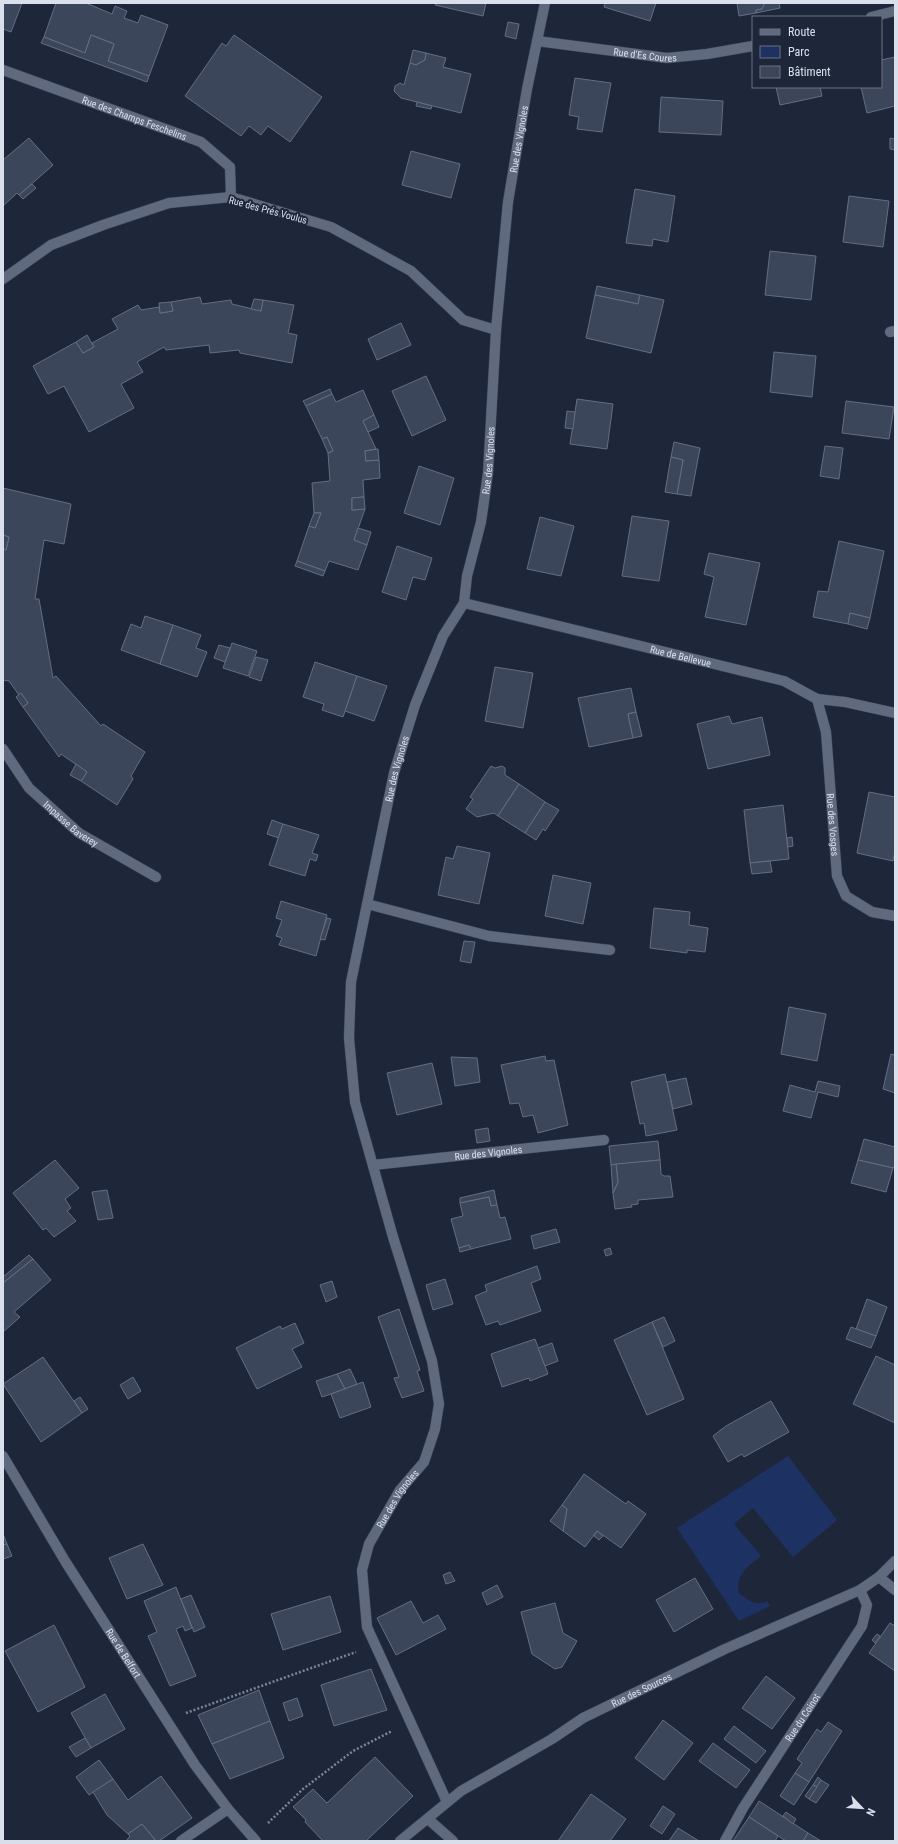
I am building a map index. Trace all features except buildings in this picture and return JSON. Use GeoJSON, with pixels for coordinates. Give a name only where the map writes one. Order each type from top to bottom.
{"type":"FeatureCollection","features":[{"type":"Feature","properties":{"kind":"street","name":"Rue des Vignoles"},"geometry":{"type":"LineString","coordinates":[[447,1802],[367,1627],[363,1596],[362,1570],[368,1544],[400,1490],[424,1462],[435,1430],[439,1404],[432,1361],[393,1237],[355,1102],[349,1038],[351,982],[394,773],[415,705],[444,636],[464,603],[467,576],[480,522],[488,472],[496,330],[508,202],[527,89],[545,3]]}},
{"type":"Feature","properties":{"kind":"street"},"geometry":{"type":"LineString","coordinates":[[876,16],[895,11]]}},
{"type":"Feature","properties":{"kind":"street","name":"Rue d'Es Coures"},"geometry":{"type":"LineString","coordinates":[[537,41],[667,58],[707,54],[752,46]]}},
{"type":"Feature","properties":{"kind":"street","name":"Rue des Champs Feschelins"},"geometry":{"type":"LineString","coordinates":[[3,70],[201,142],[230,167],[231,197]]}},
{"type":"Feature","properties":{"kind":"street","name":"Rue des Prés Voulus"},"geometry":{"type":"LineString","coordinates":[[3,279],[51,245],[103,225],[169,203],[231,197],[331,227],[411,271],[463,320],[496,330]]}},
{"type":"Feature","properties":{"kind":"street","name":"Rue de Bellevue"},"geometry":{"type":"LineString","coordinates":[[464,603],[784,681],[817,699],[844,702],[895,713]]}},
{"type":"Feature","properties":{"kind":"street","name":"Rue des Vosges"},"geometry":{"type":"LineString","coordinates":[[817,699],[826,732],[837,876],[846,896],[872,912],[895,916]]}},
{"type":"Feature","properties":{"kind":"street","name":"Impasse Baverey"},"geometry":{"type":"LineString","coordinates":[[3,749],[29,788],[79,833],[156,877]]}},
{"type":"Feature","properties":{"kind":"street"},"geometry":{"type":"LineString","coordinates":[[367,904],[489,936],[610,950]]}},
{"type":"Feature","properties":{"kind":"street","name":"Rue des Vignoles"},"geometry":{"type":"LineString","coordinates":[[373,1165],[604,1140]]}},
{"type":"Feature","properties":{"kind":"street","name":"Rue de Belfort"},"geometry":{"type":"LineString","coordinates":[[3,1456],[64,1561],[195,1765],[254,1839]]}},
{"type":"Feature","properties":{"kind":"street","name":"Rue des Sources"},"geometry":{"type":"LineString","coordinates":[[400,1841],[461,1791],[552,1739],[583,1718],[725,1649],[860,1590],[879,1577],[895,1561]]}},
{"type":"Feature","properties":{"kind":"street"},"geometry":{"type":"LineString","coordinates":[[879,1577],[895,1590]]}},
{"type":"Feature","properties":{"kind":"street","name":"Rue du Coinot"},"geometry":{"type":"LineString","coordinates":[[725,1841],[743,1808],[862,1626],[867,1605],[860,1590]]}},
{"type":"Feature","properties":{"kind":"street"},"geometry":{"type":"LineString","coordinates":[[182,1841],[228,1808]]}},
{"type":"Feature","properties":{"kind":"street"},"geometry":{"type":"LineString","coordinates":[[428,1819],[453,1841]]}},
{"type":"Feature","properties":{"kind":"path"},"geometry":{"type":"LineString","coordinates":[[167,1720],[375,1645]]}},
{"type":"Feature","properties":{"kind":"path"},"geometry":{"type":"LineString","coordinates":[[254,1839],[303,1789],[353,1751],[364,1744],[410,1723]]}},
{"type":"Feature","properties":{"kind":"green space"},"geometry":{"type":"Polygon","coordinates":[[[788,1456],[837,1520],[793,1557],[753,1508],[734,1524],[761,1556],[747,1567],[741,1576],[738,1587],[739,1593],[756,1603],[763,1603],[767,1601],[770,1606],[739,1621],[677,1528],[788,1456]]]}}]}
